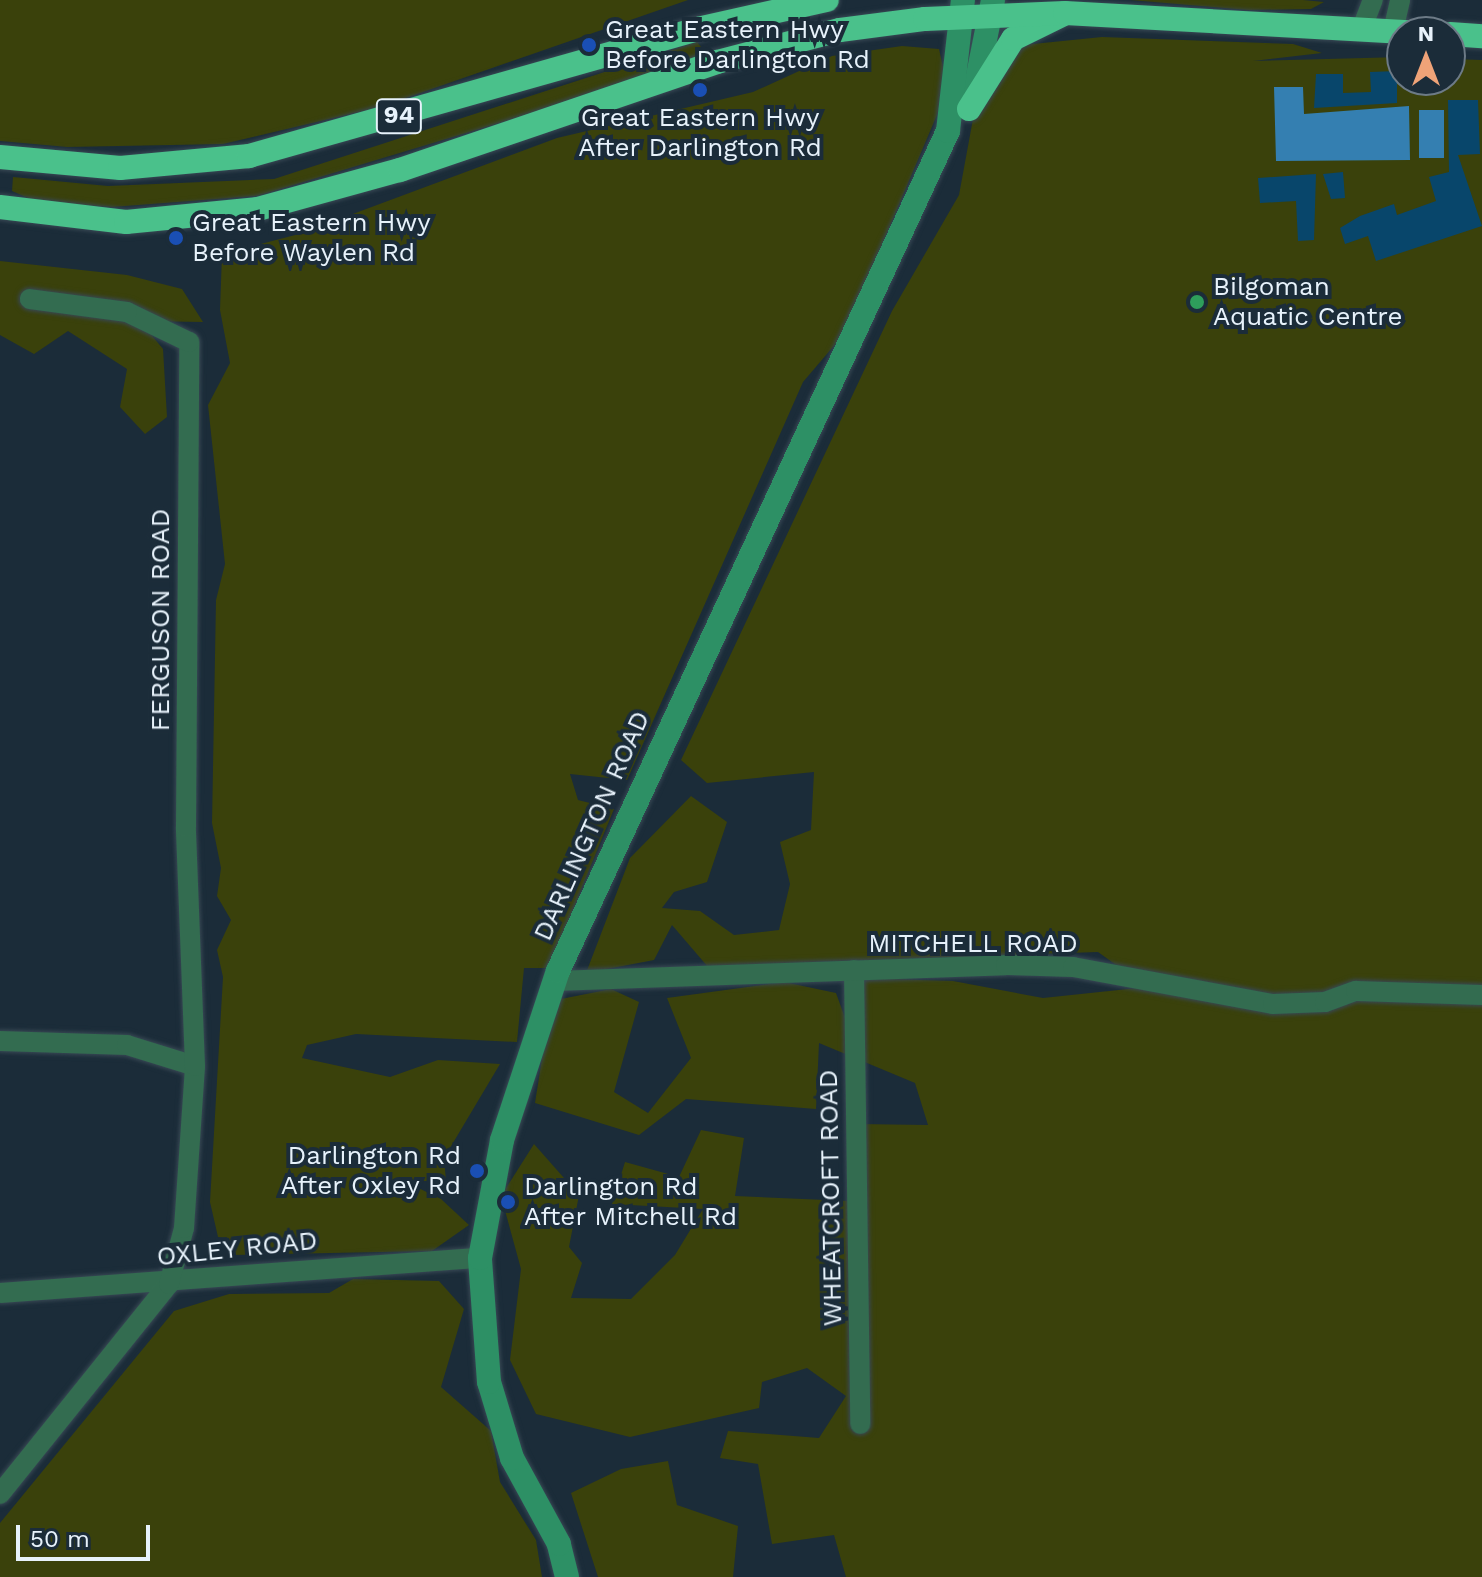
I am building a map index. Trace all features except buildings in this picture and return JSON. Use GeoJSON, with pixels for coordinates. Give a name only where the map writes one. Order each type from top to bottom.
{"type":"FeatureCollection","features":[{"type":"Feature","properties":{"kind":"highway","name":"94"},"geometry":{"type":"LineString","coordinates":[[0,157],[120,168],[249,156],[697,29],[827,0]]}},
{"type":"Feature","properties":{"kind":"highway","name":"94"},"geometry":{"type":"LineString","coordinates":[[0,207],[126,222],[258,209],[400,170],[717,62],[840,30],[963,8],[993,6],[1065,13],[1386,30]]}},
{"type":"Feature","properties":{"kind":"highway"},"geometry":{"type":"LineString","coordinates":[[969,109],[1013,39],[1065,13]]}},
{"type":"Feature","properties":{"kind":"street"},"geometry":{"type":"LineString","coordinates":[[1362,28],[1373,0]]}},
{"type":"Feature","properties":{"kind":"street","name":"DARLINGTON ROAD"},"geometry":{"type":"LineString","coordinates":[[948,131],[969,109],[993,6]]}},
{"type":"Feature","properties":{"kind":"street","name":"DARLINGTON ROAD"},"geometry":{"type":"LineString","coordinates":[[567,1577],[559,1544],[512,1458],[489,1382],[480,1258],[502,1140],[555,981],[948,131],[963,8]]}},
{"type":"Feature","properties":{"kind":"street","name":"FERGUSON ROAD"},"geometry":{"type":"LineString","coordinates":[[30,299],[127,312],[189,342],[186,827],[195,1066]]}},
{"type":"Feature","properties":{"kind":"street","name":"MITCHELL ROAD"},"geometry":{"type":"LineString","coordinates":[[555,981],[854,970],[1073,967],[1273,1004],[1325,1002],[1356,991],[1482,995]]}},
{"type":"Feature","properties":{"kind":"street","name":"WHEATCROFT ROAD"},"geometry":{"type":"LineString","coordinates":[[854,970],[860,1424]]}},
{"type":"Feature","properties":{"kind":"street"},"geometry":{"type":"LineString","coordinates":[[0,1041],[127,1045],[195,1066],[184,1228],[169,1284],[0,1494]]}},
{"type":"Feature","properties":{"kind":"street","name":"OXLEY ROAD"},"geometry":{"type":"LineString","coordinates":[[0,1293],[169,1284],[268,1268],[480,1258]]}},
{"type":"Feature","properties":{"kind":"green space"},"geometry":{"type":"Polygon","coordinates":[[[0,0],[688,0],[380,107],[223,144],[67,147],[0,141],[0,0]]]}},
{"type":"Feature","properties":{"kind":"green space"},"geometry":{"type":"Polygon","coordinates":[[[1130,0],[1324,2],[1311,9],[1248,10],[1130,0]]]}},
{"type":"Feature","properties":{"kind":"green space"},"geometry":{"type":"Polygon","coordinates":[[[1102,37],[1293,44],[1322,53],[1253,61],[1386,57],[1386,96],[1466,96],[1466,60],[1482,60],[1482,1577],[846,1577],[834,1535],[772,1544],[758,1464],[720,1458],[728,1431],[819,1438],[846,1396],[807,1368],[762,1382],[759,1408],[630,1437],[536,1414],[510,1360],[521,1269],[501,1196],[534,1144],[579,1195],[569,1247],[582,1263],[571,1298],[631,1299],[675,1255],[703,1209],[612,1204],[625,1162],[679,1177],[701,1130],[744,1138],[735,1196],[849,1201],[856,1124],[928,1125],[915,1083],[819,1043],[816,1109],[686,1099],[639,1135],[535,1103],[551,1001],[611,989],[639,1002],[614,1092],[648,1113],[691,1058],[667,998],[784,982],[836,993],[848,1026],[855,978],[953,981],[1043,998],[1147,987],[1098,952],[808,962],[772,971],[708,967],[672,925],[654,960],[586,973],[630,858],[691,796],[727,822],[707,882],[674,892],[662,908],[700,911],[734,935],[779,930],[790,884],[780,842],[811,830],[814,772],[707,783],[681,760],[892,311],[959,195],[975,108],[1023,45],[1102,37]]]}},
{"type":"Feature","properties":{"kind":"green space"},"geometry":{"type":"Polygon","coordinates":[[[697,42],[706,53],[672,71],[257,196],[112,207],[37,202],[12,191],[13,177],[108,186],[274,179],[697,42]]]}},
{"type":"Feature","properties":{"kind":"green space"},"geometry":{"type":"Polygon","coordinates":[[[902,46],[939,49],[948,89],[844,334],[803,382],[627,780],[570,774],[578,800],[614,809],[549,968],[524,968],[517,1042],[356,1034],[307,1045],[302,1058],[390,1077],[438,1060],[500,1064],[444,1158],[446,1181],[404,1181],[441,1199],[469,1225],[432,1251],[233,1255],[229,1238],[218,1237],[210,1202],[223,977],[217,950],[231,920],[217,896],[221,868],[212,823],[216,600],[225,564],[208,405],[230,363],[220,310],[222,254],[299,234],[557,138],[753,92],[832,56],[902,46]]]}},
{"type":"Feature","properties":{"kind":"green space"},"geometry":{"type":"Polygon","coordinates":[[[0,261],[127,275],[182,289],[203,322],[140,321],[163,349],[167,417],[145,434],[120,407],[127,369],[68,331],[34,354],[0,335],[0,261]]]}},
{"type":"Feature","properties":{"kind":"green space"},"geometry":{"type":"Polygon","coordinates":[[[353,1279],[439,1281],[464,1309],[441,1387],[491,1431],[500,1482],[536,1540],[542,1577],[0,1577],[0,1523],[174,1311],[229,1294],[329,1293],[353,1279]]]}},
{"type":"Feature","properties":{"kind":"green space"},"geometry":{"type":"Polygon","coordinates":[[[668,1461],[677,1505],[738,1526],[733,1577],[598,1577],[571,1493],[621,1469],[668,1461]]]}},
{"type":"Feature","properties":{"kind":"water"},"geometry":{"type":"Polygon","coordinates":[[[1274,87],[1303,87],[1304,114],[1409,106],[1410,160],[1276,161],[1274,87]]]}},
{"type":"Feature","properties":{"kind":"water"},"geometry":{"type":"Polygon","coordinates":[[[1419,110],[1444,110],[1444,158],[1419,158],[1419,110]]]}},
{"type":"Feature","properties":{"kind":"place","name":"Great Eastern Hwy Before Darlington Rd"},"geometry":{"type":"Point","coordinates":[589,45]}},
{"type":"Feature","properties":{"kind":"place","name":"Great Eastern Hwy After Darlington Rd"},"geometry":{"type":"Point","coordinates":[700,90]}},
{"type":"Feature","properties":{"kind":"place","name":"Great Eastern Hwy Before Waylen Rd"},"geometry":{"type":"Point","coordinates":[176,238]}},
{"type":"Feature","properties":{"kind":"place","name":"Bilgoman Aquatic Centre"},"geometry":{"type":"Point","coordinates":[1197,302]}},
{"type":"Feature","properties":{"kind":"place","name":"Darlington Rd After Oxley Rd"},"geometry":{"type":"Point","coordinates":[477,1171]}},
{"type":"Feature","properties":{"kind":"place","name":"Darlington Rd After Mitchell Rd"},"geometry":{"type":"Point","coordinates":[508,1202]}}]}
